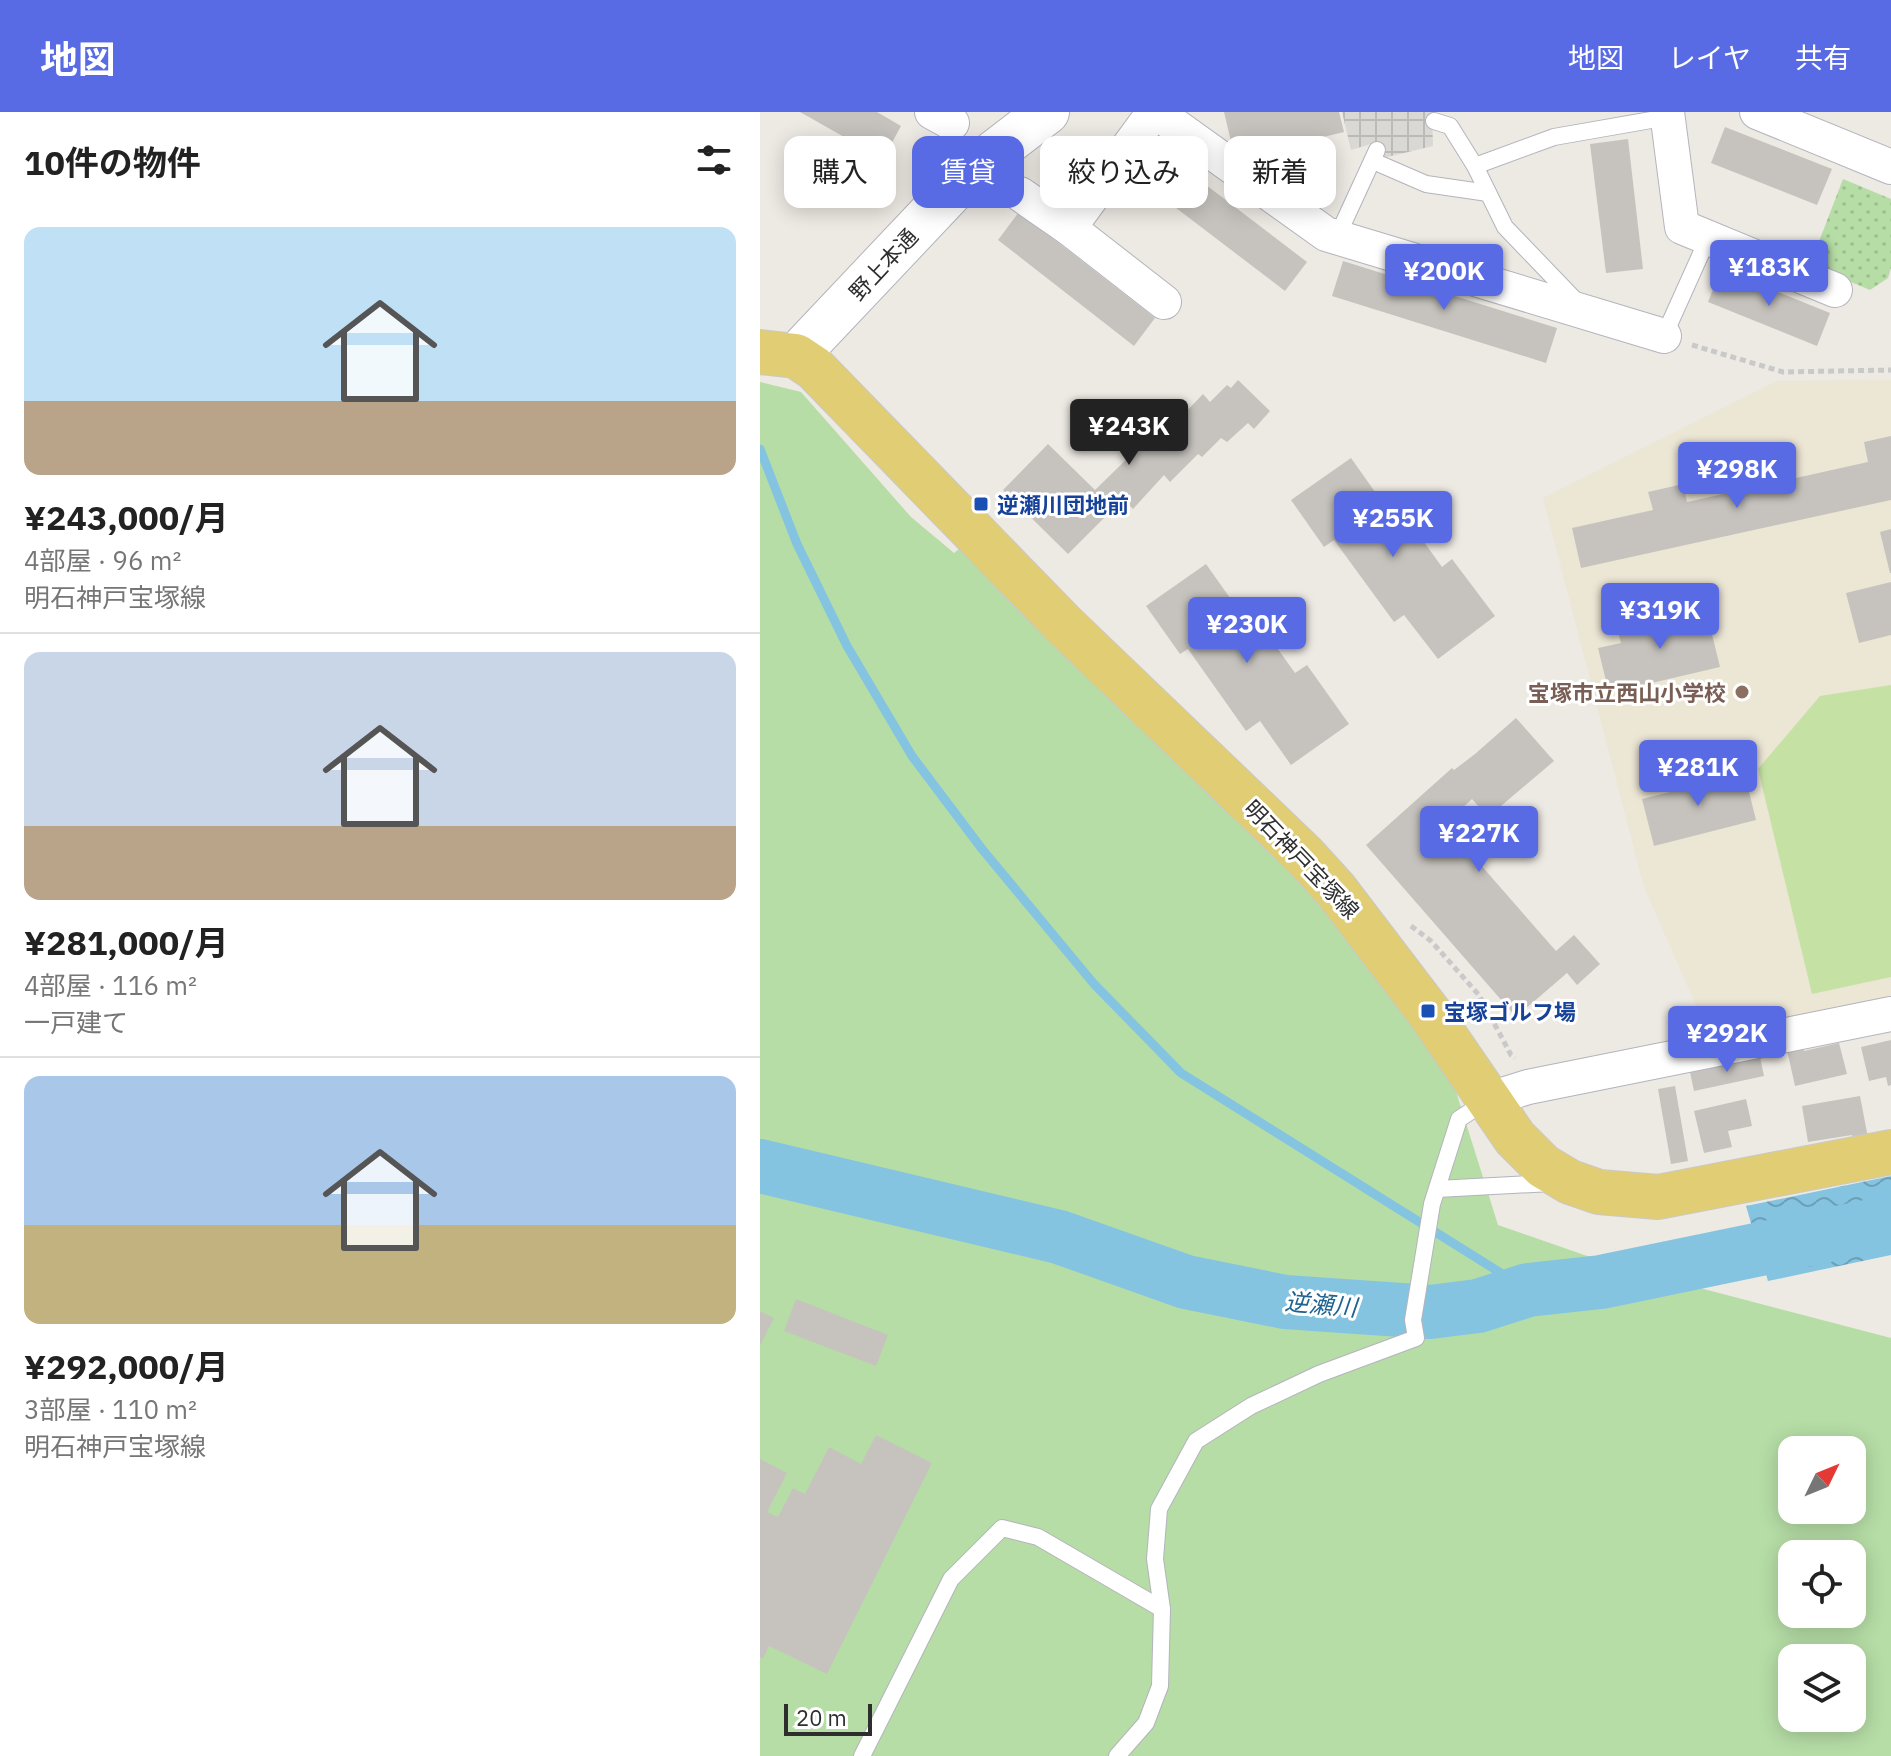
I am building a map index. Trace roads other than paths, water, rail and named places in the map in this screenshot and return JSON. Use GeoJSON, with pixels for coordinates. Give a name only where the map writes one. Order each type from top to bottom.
{"type":"FeatureCollection","features":[{"type":"Feature","properties":{"kind":"main road","name":"明石神戸宝塚線"},"geometry":{"type":"LineString","coordinates":[[778,354],[814,368],[1063,624],[1325,877],[1367,928],[1515,1138],[1543,1166],[1570,1182],[1599,1192],[1658,1197],[1891,1152]]}},
{"type":"Feature","properties":{"kind":"street","name":"野上本通"},"geometry":{"type":"LineString","coordinates":[[778,354],[995,152],[1047,112]]}},
{"type":"Feature","properties":{"kind":"street"},"geometry":{"type":"LineString","coordinates":[[1069,228],[1155,112],[1326,234],[1664,336]]}},
{"type":"Feature","properties":{"kind":"street"},"geometry":{"type":"LineString","coordinates":[[1757,112],[1891,167]]}},
{"type":"Feature","properties":{"kind":"street"},"geometry":{"type":"LineString","coordinates":[[1667,114],[1682,227],[1835,290]]}},
{"type":"Feature","properties":{"kind":"street"},"geometry":{"type":"LineString","coordinates":[[1024,197],[1164,302]]}},
{"type":"Feature","properties":{"kind":"street"},"geometry":{"type":"LineString","coordinates":[[1490,1099],[1528,1087],[1891,1014]]}},
{"type":"Feature","properties":{"kind":"lane"},"geometry":{"type":"LineString","coordinates":[[1475,166],[1554,137],[1667,114]]}},
{"type":"Feature","properties":{"kind":"lane"},"geometry":{"type":"LineString","coordinates":[[1434,121],[1450,126],[1475,166],[1505,227],[1588,313]]}},
{"type":"Feature","properties":{"kind":"lane"},"geometry":{"type":"LineString","coordinates":[[1337,237],[1375,156],[1426,184],[1488,193]]}},
{"type":"Feature","properties":{"kind":"lane"},"geometry":{"type":"LineString","coordinates":[[1664,336],[1708,238]]}},
{"type":"Feature","properties":{"kind":"lane"},"geometry":{"type":"LineString","coordinates":[[1117,1756],[1146,1723],[1160,1686],[1162,1609],[1155,1559],[1159,1509],[1196,1441],[1251,1406],[1319,1374],[1416,1338],[1413,1320],[1434,1196],[1459,1119],[1490,1099]]}},
{"type":"Feature","properties":{"kind":"lane"},"geometry":{"type":"LineString","coordinates":[[1434,1196],[1570,1182]]}},
{"type":"Feature","properties":{"kind":"lane"},"geometry":{"type":"LineString","coordinates":[[862,1756],[951,1579],[1002,1528],[1038,1537],[1162,1609]]}},
{"type":"Feature","properties":{"kind":"water"},"geometry":{"type":"Polygon","coordinates":[[[1891,1176],[1891,1255],[1768,1281],[1746,1206],[1891,1176]]]}},
{"type":"Feature","properties":{"kind":"waterway"},"geometry":{"type":"LineString","coordinates":[[760,449],[797,544],[847,646],[912,756],[982,849],[1094,984],[1181,1073],[1528,1290]]}},
{"type":"Feature","properties":{"kind":"waterway","name":"逆瀬川"},"geometry":{"type":"LineString","coordinates":[[760,1166],[1059,1237],[1186,1282],[1285,1302],[1430,1312],[1478,1306],[1528,1290],[1601,1282],[1891,1222]]}},
{"type":"Feature","properties":{"kind":"place","name":"逆瀬川団地前"},"geometry":{"type":"Point","coordinates":[981,504]}},
{"type":"Feature","properties":{"kind":"place","name":"宝塚市立西山小学校"},"geometry":{"type":"Point","coordinates":[1742,692]}},
{"type":"Feature","properties":{"kind":"place","name":"宝塚ゴルフ場"},"geometry":{"type":"Point","coordinates":[1428,1011]}}]}
